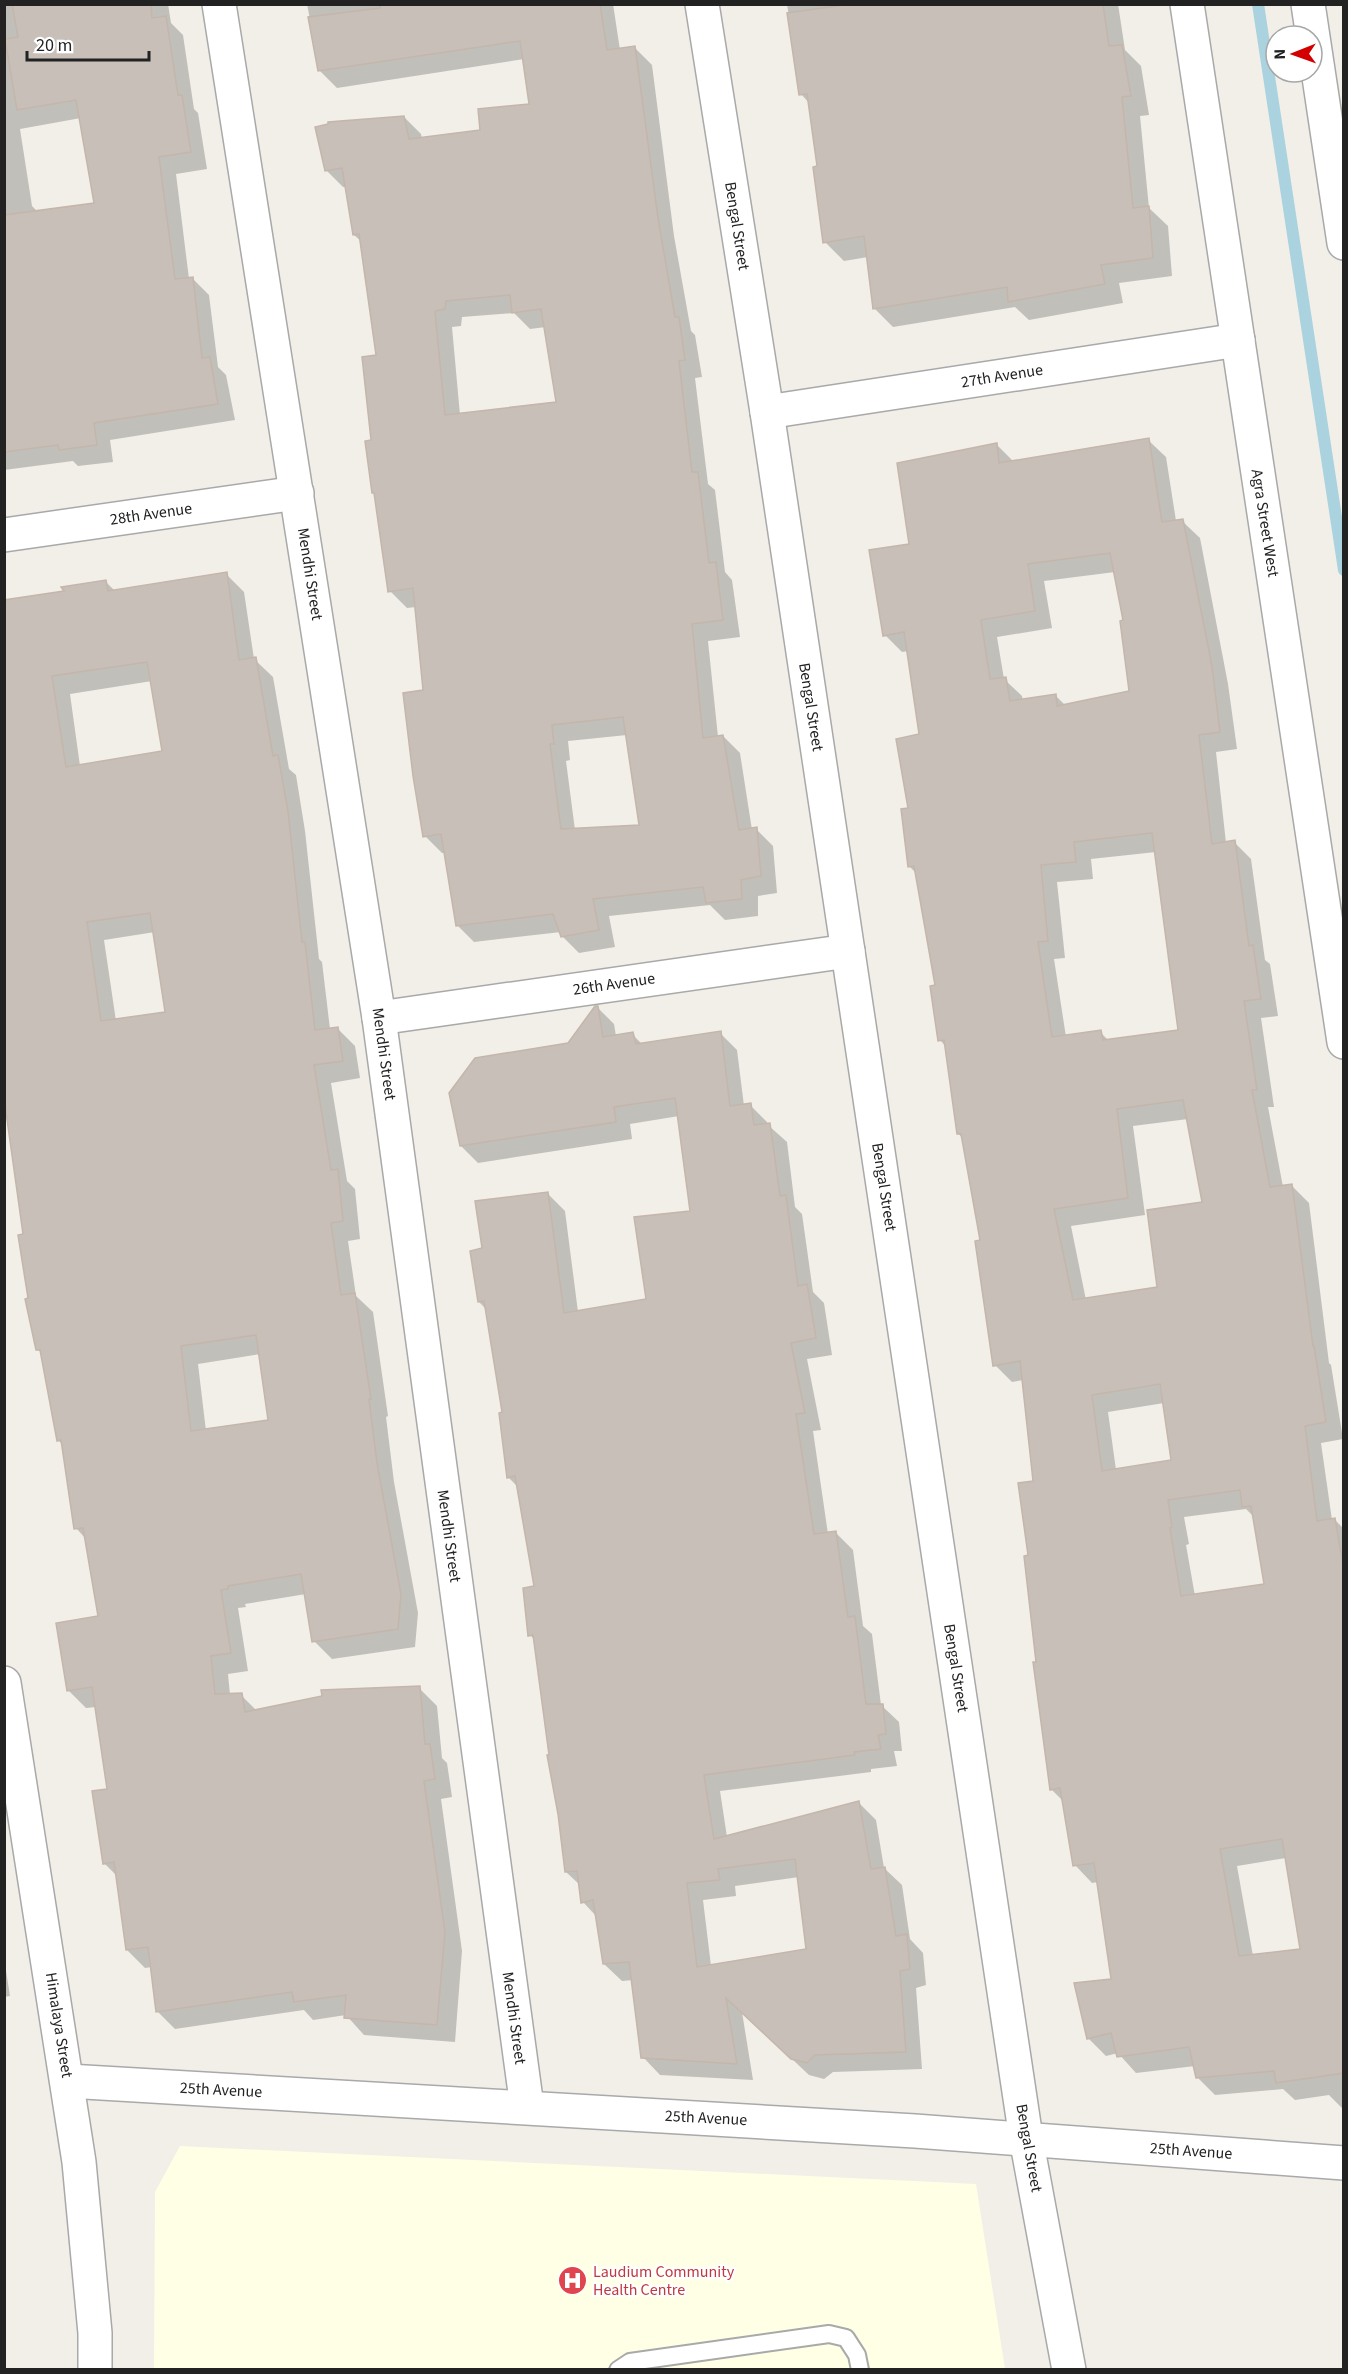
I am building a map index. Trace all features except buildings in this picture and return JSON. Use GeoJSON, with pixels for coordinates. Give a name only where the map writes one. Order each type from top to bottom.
{"type":"FeatureCollection","features":[{"type":"Feature","properties":{"kind":"street","name":"Mendhi Street"},"geometry":{"type":"LineString","coordinates":[[219,4],[379,1018],[526,2108]]}},
{"type":"Feature","properties":{"kind":"street","name":"Bengal Street"},"geometry":{"type":"LineString","coordinates":[[702,4],[767,412],[1026,2138],[1069,2370]]}},
{"type":"Feature","properties":{"kind":"street","name":"Agra Street West"},"geometry":{"type":"LineString","coordinates":[[1188,4],[1344,1042]]}},
{"type":"Feature","properties":{"kind":"street"},"geometry":{"type":"LineString","coordinates":[[1308,4],[1344,243]]}},
{"type":"Feature","properties":{"kind":"street","name":"27th Avenue"},"geometry":{"type":"LineString","coordinates":[[767,412],[1238,340]]}},
{"type":"Feature","properties":{"kind":"street","name":"28th Avenue"},"geometry":{"type":"LineString","coordinates":[[4,536],[297,493]]}},
{"type":"Feature","properties":{"kind":"street","name":"26th Avenue"},"geometry":{"type":"LineString","coordinates":[[379,1018],[848,951]]}},
{"type":"Feature","properties":{"kind":"street","name":"Himalaya Street"},"geometry":{"type":"LineString","coordinates":[[4,1683],[11,1773],[68,2081],[81,2181],[95,2333],[94,2370]]}},
{"type":"Feature","properties":{"kind":"street","name":"25th Avenue"},"geometry":{"type":"LineString","coordinates":[[68,2081],[1026,2138],[1344,2163]]}},
{"type":"Feature","properties":{"kind":"lane"},"geometry":{"type":"LineString","coordinates":[[618,2370],[630,2362],[829,2334],[846,2338],[857,2355],[860,2370]]}},
{"type":"Feature","properties":{"kind":"shaded area","name":"Laudium Community Health Centre"},"geometry":{"type":"Polygon","coordinates":[[[180,2146],[976,2184],[1005,2369],[154,2370],[155,2192],[180,2146]]]}},
{"type":"Feature","properties":{"kind":"waterway"},"geometry":{"type":"LineString","coordinates":[[1258,4],[1344,570]]}},
{"type":"Feature","properties":{"kind":"place","name":"Laudium Community Health Centre"},"geometry":{"type":"Point","coordinates":[572,2281]}}]}
